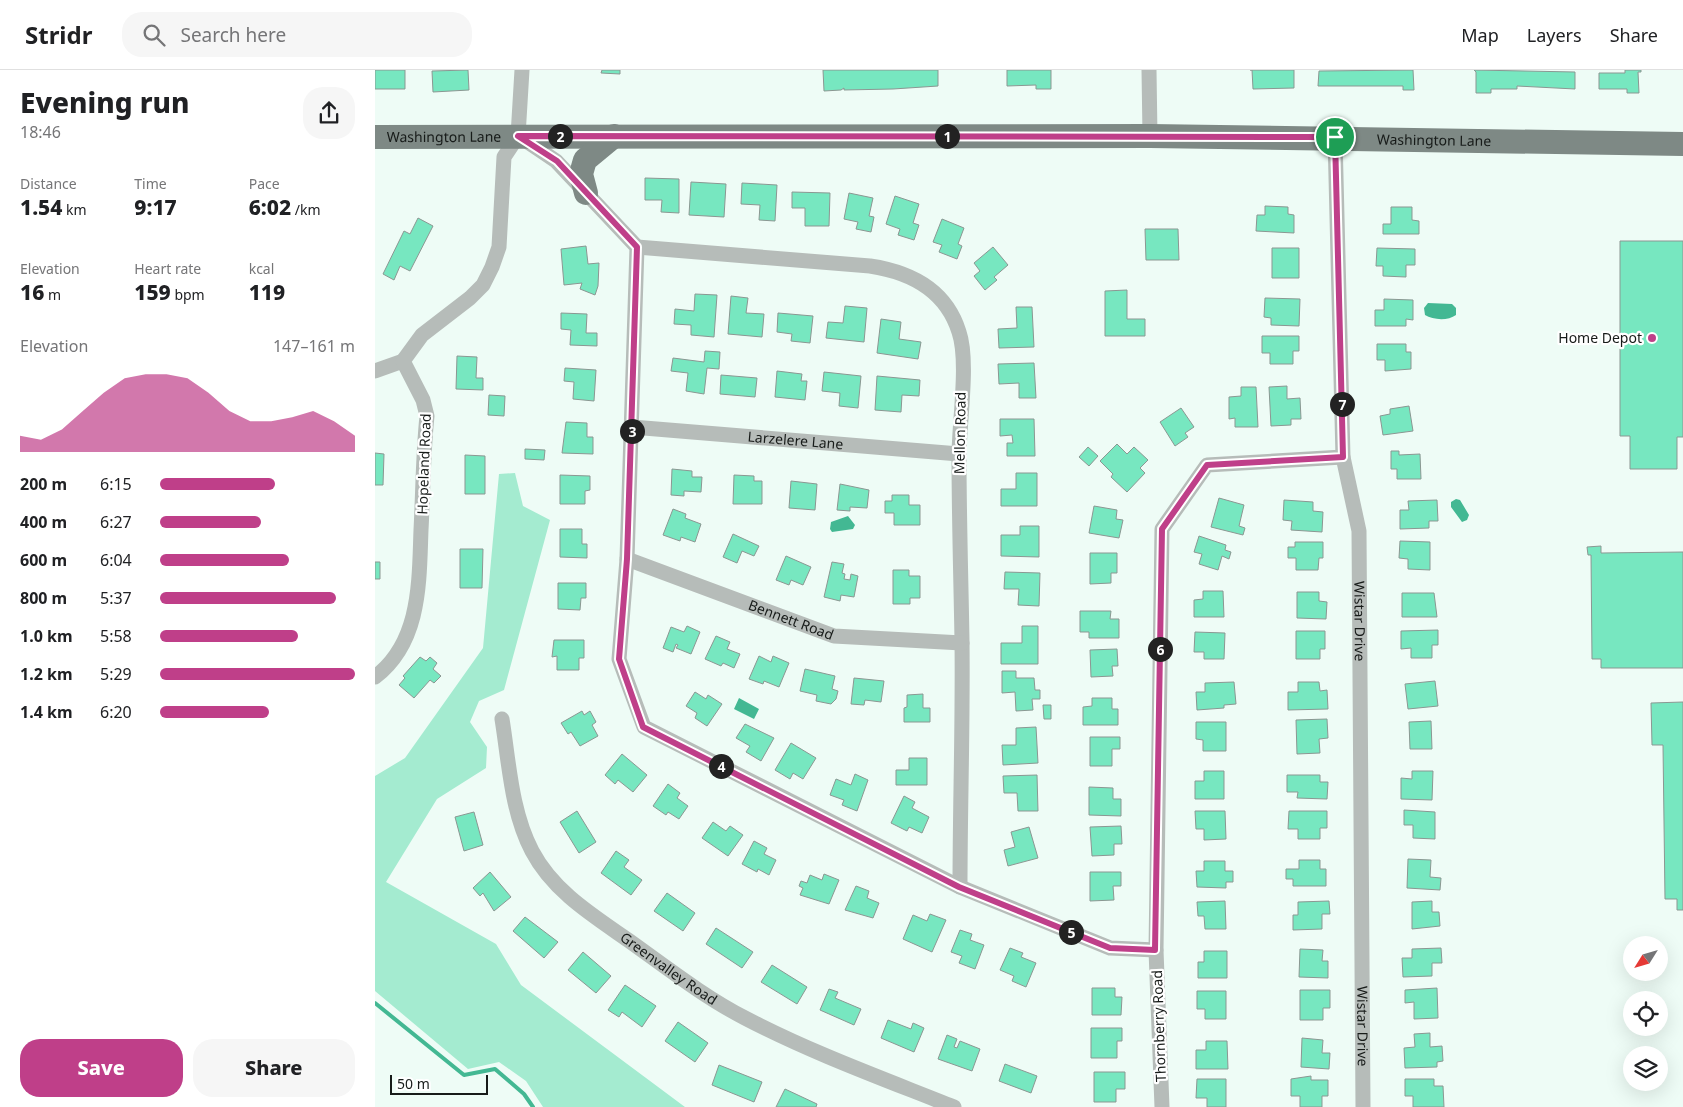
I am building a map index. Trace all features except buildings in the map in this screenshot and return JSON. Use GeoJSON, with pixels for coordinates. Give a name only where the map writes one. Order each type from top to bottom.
{"type":"FeatureCollection","features":[{"type":"Feature","properties":{"kind":"main road"},"geometry":{"type":"LineString","coordinates":[[586,193],[581,174],[585,160],[614,136]]}},
{"type":"Feature","properties":{"kind":"main road","name":"Washington Lane"},"geometry":{"type":"LineString","coordinates":[[375,137],[1150,136],[1335,137],[1683,144]]}},
{"type":"Feature","properties":{"kind":"street"},"geometry":{"type":"LineString","coordinates":[[375,371],[403,362],[422,335],[470,298],[483,284],[493,267],[499,247],[504,157],[518,136],[522,70]]}},
{"type":"Feature","properties":{"kind":"street"},"geometry":{"type":"LineString","coordinates":[[1149,70],[1150,136]]}},
{"type":"Feature","properties":{"kind":"street"},"geometry":{"type":"LineString","coordinates":[[518,136],[557,161],[637,247],[627,559],[619,659],[643,727],[959,887],[1110,948],[1155,950]]}},
{"type":"Feature","properties":{"kind":"street","name":"Wistar Drive"},"geometry":{"type":"LineString","coordinates":[[1335,137],[1343,457],[1359,532],[1363,1107]]}},
{"type":"Feature","properties":{"kind":"street","name":"Mellon Road"},"geometry":{"type":"LineString","coordinates":[[637,247],[870,266],[898,271],[923,284],[941,300],[959,332],[963,352],[959,454],[962,643],[959,887]]}},
{"type":"Feature","properties":{"kind":"street","name":"Hopeland Road"},"geometry":{"type":"LineString","coordinates":[[375,677],[387,666],[405,639],[412,622],[419,590],[427,416],[423,400],[403,362]]}},
{"type":"Feature","properties":{"kind":"street","name":"Larzelere Lane"},"geometry":{"type":"LineString","coordinates":[[632,427],[959,454]]}},
{"type":"Feature","properties":{"kind":"street","name":"Thornberry Road"},"geometry":{"type":"LineString","coordinates":[[1162,1107],[1155,950],[1162,529],[1207,465],[1343,457]]}},
{"type":"Feature","properties":{"kind":"street","name":"Bennett Road"},"geometry":{"type":"LineString","coordinates":[[627,559],[834,636],[962,643]]}},
{"type":"Feature","properties":{"kind":"street","name":"Greenvalley Road"},"geometry":{"type":"LineString","coordinates":[[502,719],[519,819],[531,850],[550,878],[578,905],[697,988],[744,1018],[784,1038],[954,1107]]}},
{"type":"Feature","properties":{"kind":"shaded area"},"geometry":{"type":"Polygon","coordinates":[[[1428,303],[1452,304],[1456,308],[1456,315],[1445,319],[1428,317],[1425,315],[1424,308],[1428,303]]]}},
{"type":"Feature","properties":{"kind":"shaded area"},"geometry":{"type":"Polygon","coordinates":[[[515,473],[523,506],[550,520],[504,690],[479,701],[470,722],[487,747],[486,768],[437,799],[386,882],[496,944],[521,985],[685,1107],[543,1107],[526,1081],[499,1062],[468,1069],[375,991],[375,776],[405,758],[483,648],[499,474],[515,473]]]}},
{"type":"Feature","properties":{"kind":"shaded area"},"geometry":{"type":"Polygon","coordinates":[[[1456,499],[1460,500],[1469,515],[1467,520],[1462,522],[1451,507],[1451,502],[1456,499]]]}},
{"type":"Feature","properties":{"kind":"shaded area"},"geometry":{"type":"Polygon","coordinates":[[[848,516],[855,525],[853,529],[832,532],[830,529],[831,522],[848,516]]]}},
{"type":"Feature","properties":{"kind":"shaded area"},"geometry":{"type":"Polygon","coordinates":[[[739,698],[759,709],[754,719],[734,709],[739,698]]]}},
{"type":"Feature","properties":{"kind":"waterway"},"geometry":{"type":"LineString","coordinates":[[375,1003],[464,1075],[495,1069],[524,1094],[533,1107]]}},
{"type":"Feature","properties":{"kind":"place","name":"Home Depot"},"geometry":{"type":"Point","coordinates":[1652,338]}},
{"type":"Feature","properties":{"kind":"route"},"geometry":{"type":"LineString","coordinates":[[518,136],[1335,137],[1343,457],[1207,465],[1162,529],[1155,950],[1110,948],[959,887],[643,727],[619,659],[627,559],[637,247],[557,161],[518,136]]}}]}
